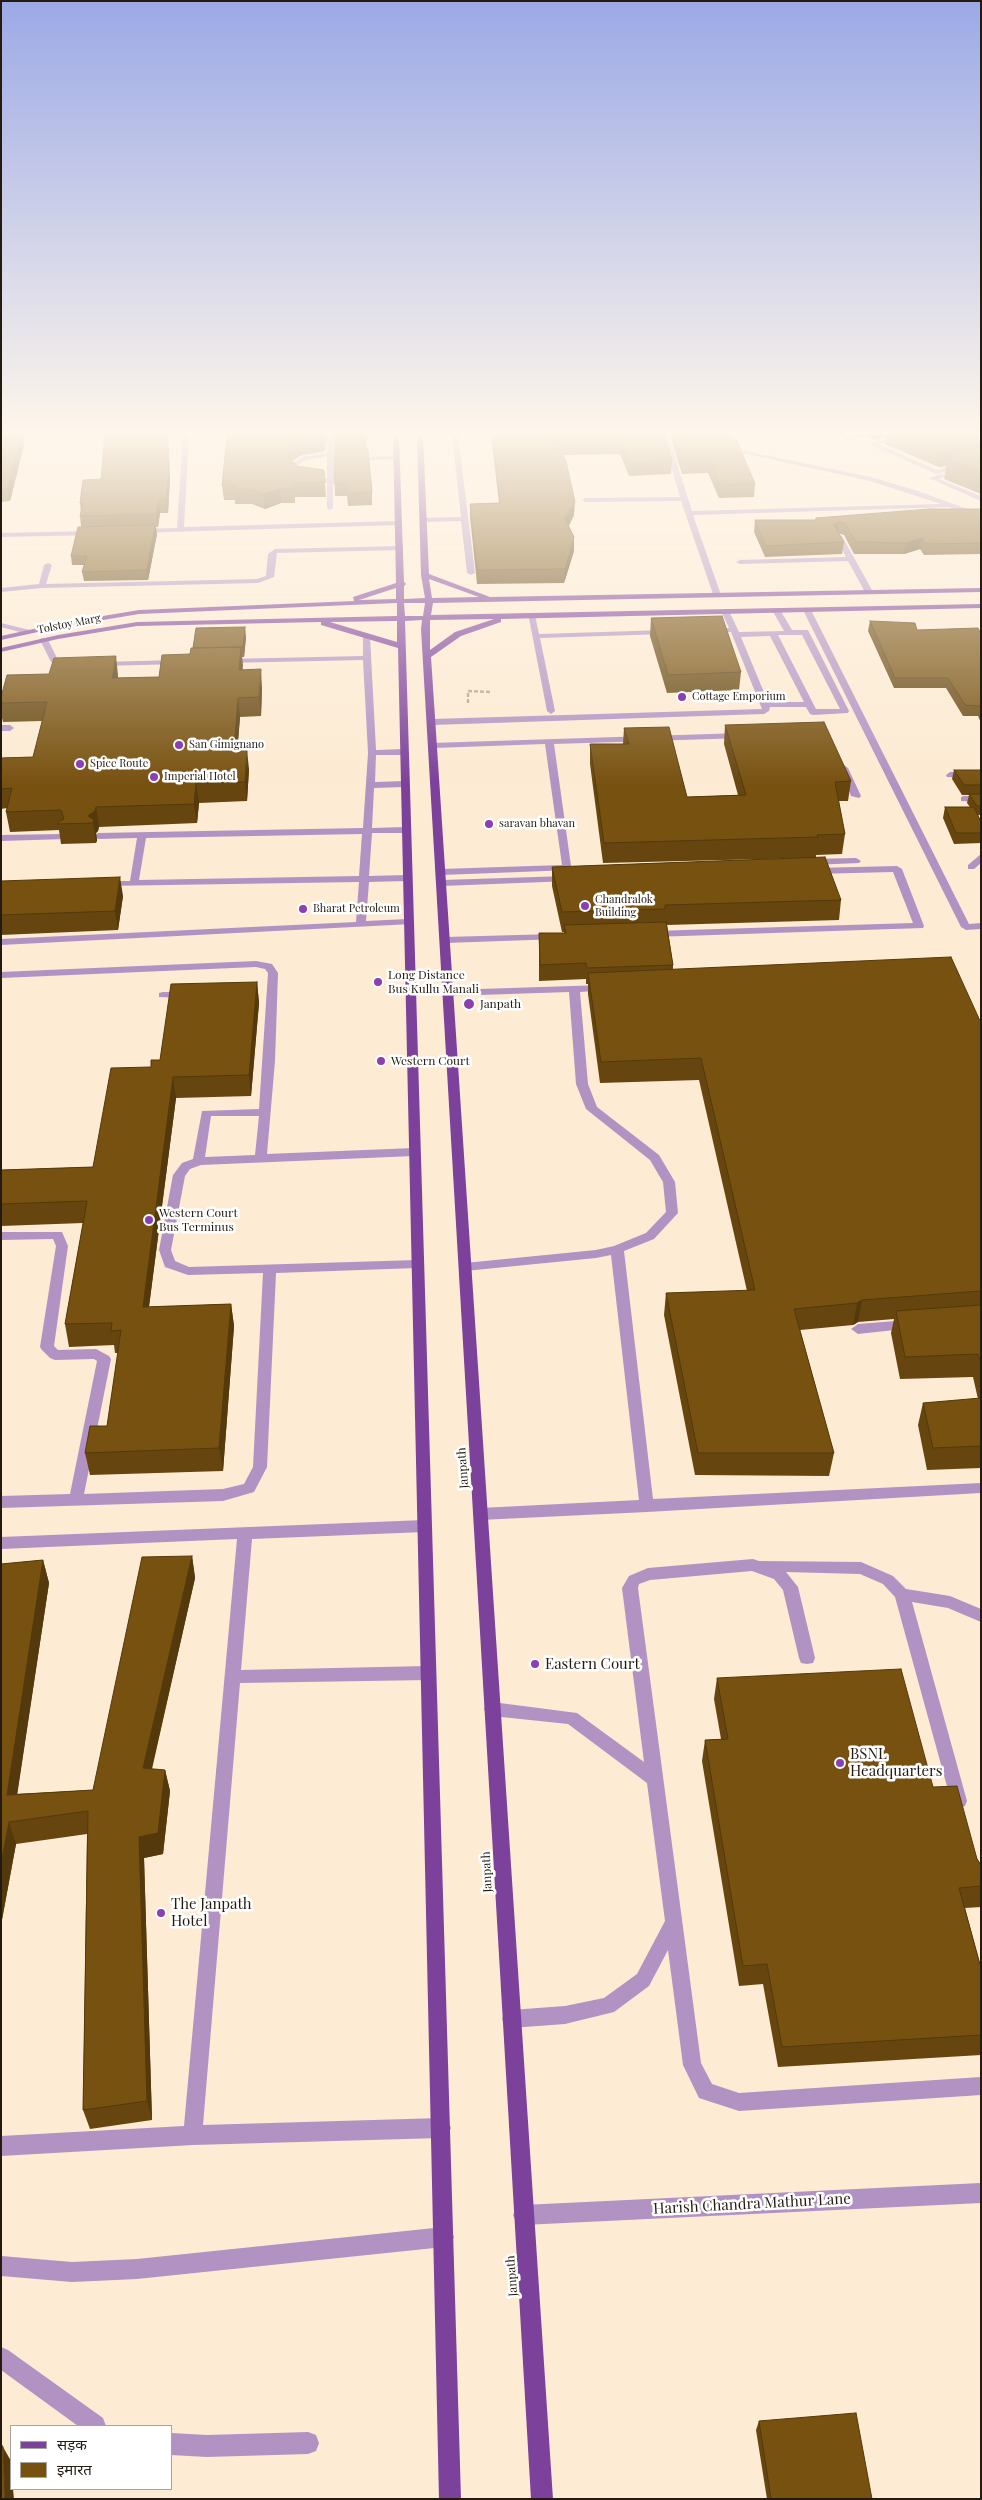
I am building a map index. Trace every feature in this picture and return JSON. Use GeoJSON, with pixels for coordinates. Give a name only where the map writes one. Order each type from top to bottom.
{"type":"FeatureCollection","features":[{"type":"Feature","properties":{"kind":"main road"},"geometry":{"type":"LineString","coordinates":[[399,552],[402,584],[400,617],[450,2499]]}},
{"type":"Feature","properties":{"kind":"main road","name":"Janpath"},"geometry":{"type":"LineString","coordinates":[[425,552],[425,575],[429,601],[425,617],[542,2499]]}},
{"type":"Feature","properties":{"kind":"main road"},"geometry":{"type":"LineString","coordinates":[[425,575],[494,599]]}},
{"type":"Feature","properties":{"kind":"main road"},"geometry":{"type":"LineString","coordinates":[[342,604],[402,584]]}},
{"type":"Feature","properties":{"kind":"main road","name":"Tolstoy Marg"},"geometry":{"type":"LineString","coordinates":[[1,638],[131,613],[400,601],[981,590]]}},
{"type":"Feature","properties":{"kind":"main road","name":"Tolstoy Marg"},"geometry":{"type":"LineString","coordinates":[[1,650],[44,640],[137,624],[520,615],[679,615],[725,611],[981,606]]}},
{"type":"Feature","properties":{"kind":"main road"},"geometry":{"type":"LineString","coordinates":[[428,656],[436,648],[458,634],[486,623],[520,615]]}},
{"type":"Feature","properties":{"kind":"main road"},"geometry":{"type":"LineString","coordinates":[[313,620],[401,646]]}},
{"type":"Feature","properties":{"kind":"street"},"geometry":{"type":"LineString","coordinates":[[1,590],[42,586],[258,581],[270,577],[272,554],[274,552]]}},
{"type":"Feature","properties":{"kind":"street"},"geometry":{"type":"LineString","coordinates":[[468,552],[471,573]]}},
{"type":"Feature","properties":{"kind":"street"},"geometry":{"type":"LineString","coordinates":[[702,552],[717,595]]}},
{"type":"Feature","properties":{"kind":"street"},"geometry":{"type":"LineString","coordinates":[[846,552],[869,592]]}},
{"type":"Feature","properties":{"kind":"street"},"geometry":{"type":"LineString","coordinates":[[740,562],[850,559]]}},
{"type":"Feature","properties":{"kind":"street"},"geometry":{"type":"LineString","coordinates":[[42,586],[48,565]]}},
{"type":"Feature","properties":{"kind":"street"},"geometry":{"type":"LineString","coordinates":[[776,610],[789,633]]}},
{"type":"Feature","properties":{"kind":"street"},"geometry":{"type":"LineString","coordinates":[[807,610],[966,927],[981,926]]}},
{"type":"Feature","properties":{"kind":"street"},"geometry":{"type":"LineString","coordinates":[[432,722],[751,713],[764,711],[764,705],[725,611]]}},
{"type":"Feature","properties":{"kind":"street"},"geometry":{"type":"LineString","coordinates":[[531,615],[551,711]]}},
{"type":"Feature","properties":{"kind":"street"},"geometry":{"type":"LineString","coordinates":[[1,624],[28,632]]}},
{"type":"Feature","properties":{"kind":"street"},"geometry":{"type":"LineString","coordinates":[[704,631],[805,632],[845,710],[813,712],[773,633]]}},
{"type":"Feature","properties":{"kind":"street"},"geometry":{"type":"LineString","coordinates":[[536,636],[675,632]]}},
{"type":"Feature","properties":{"kind":"street"},"geometry":{"type":"LineString","coordinates":[[361,924],[372,753],[366,636]]}},
{"type":"Feature","properties":{"kind":"street"},"geometry":{"type":"LineString","coordinates":[[44,640],[54,660],[69,665],[79,664]]}},
{"type":"Feature","properties":{"kind":"street"},"geometry":{"type":"LineString","coordinates":[[218,661],[367,658]]}},
{"type":"Feature","properties":{"kind":"street"},"geometry":{"type":"LineString","coordinates":[[89,664],[188,662]]}},
{"type":"Feature","properties":{"kind":"street"},"geometry":{"type":"LineString","coordinates":[[764,705],[809,704]]}},
{"type":"Feature","properties":{"kind":"street"},"geometry":{"type":"LineString","coordinates":[[434,745],[748,735]]}},
{"type":"Feature","properties":{"kind":"street"},"geometry":{"type":"LineString","coordinates":[[442,877],[572,868],[549,741]]}},
{"type":"Feature","properties":{"kind":"street"},"geometry":{"type":"LineString","coordinates":[[372,753],[404,752]]}},
{"type":"Feature","properties":{"kind":"street"},"geometry":{"type":"LineString","coordinates":[[838,756],[856,796]]}},
{"type":"Feature","properties":{"kind":"street"},"geometry":{"type":"LineString","coordinates":[[950,775],[981,775]]}},
{"type":"Feature","properties":{"kind":"street"},"geometry":{"type":"LineString","coordinates":[[370,785],[405,784]]}},
{"type":"Feature","properties":{"kind":"street"},"geometry":{"type":"LineString","coordinates":[[964,799],[981,799]]}},
{"type":"Feature","properties":{"kind":"street"},"geometry":{"type":"LineString","coordinates":[[98,836],[406,830]]}},
{"type":"Feature","properties":{"kind":"street"},"geometry":{"type":"LineString","coordinates":[[134,884],[142,835]]}},
{"type":"Feature","properties":{"kind":"street"},"geometry":{"type":"LineString","coordinates":[[1,838],[63,837]]}},
{"type":"Feature","properties":{"kind":"street"},"geometry":{"type":"LineString","coordinates":[[971,867],[981,857]]}},
{"type":"Feature","properties":{"kind":"street"},"geometry":{"type":"LineString","coordinates":[[797,862],[856,861]]}},
{"type":"Feature","properties":{"kind":"street"},"geometry":{"type":"LineString","coordinates":[[643,934],[919,926],[897,869],[808,872]]}},
{"type":"Feature","properties":{"kind":"street"},"geometry":{"type":"LineString","coordinates":[[442,877],[580,879]]}},
{"type":"Feature","properties":{"kind":"street"},"geometry":{"type":"LineString","coordinates":[[96,884],[407,878]]}},
{"type":"Feature","properties":{"kind":"street"},"geometry":{"type":"LineString","coordinates":[[1,942],[408,922]]}},
{"type":"Feature","properties":{"kind":"street"},"geometry":{"type":"LineString","coordinates":[[445,940],[564,937]]}},
{"type":"Feature","properties":{"kind":"street"},"geometry":{"type":"LineString","coordinates":[[1,976],[256,964],[268,966],[273,973],[267,994],[265,1112],[261,1159]]}},
{"type":"Feature","properties":{"kind":"street"},"geometry":{"type":"LineString","coordinates":[[449,993],[612,988]]}},
{"type":"Feature","properties":{"kind":"street"},"geometry":{"type":"LineString","coordinates":[[465,1267],[596,1254],[650,1236],[672,1212],[669,1182],[655,1158],[592,1109],[582,1084],[574,989]]}},
{"type":"Feature","properties":{"kind":"street"},"geometry":{"type":"LineString","coordinates":[[162,995],[192,995]]}},
{"type":"Feature","properties":{"kind":"street"},"geometry":{"type":"LineString","coordinates":[[199,1162],[206,1113],[265,1112]]}},
{"type":"Feature","properties":{"kind":"street"},"geometry":{"type":"LineString","coordinates":[[414,1152],[199,1162],[186,1166],[179,1175],[165,1250],[170,1264],[188,1270],[418,1264]]}},
{"type":"Feature","properties":{"kind":"street"},"geometry":{"type":"LineString","coordinates":[[1,1236],[58,1235],[62,1246],[48,1347],[54,1355],[96,1354],[104,1359],[76,1500]]}},
{"type":"Feature","properties":{"kind":"street"},"geometry":{"type":"LineString","coordinates":[[617,1248],[647,1506]]}},
{"type":"Feature","properties":{"kind":"street"},"geometry":{"type":"LineString","coordinates":[[1,1502],[223,1494],[249,1488],[260,1467],[270,1268]]}},
{"type":"Feature","properties":{"kind":"street"},"geometry":{"type":"LineString","coordinates":[[858,1329],[924,1324]]}},
{"type":"Feature","properties":{"kind":"street"},"geometry":{"type":"LineString","coordinates":[[480,1514],[981,1488]]}},
{"type":"Feature","properties":{"kind":"street"},"geometry":{"type":"LineString","coordinates":[[1,1543],[424,1526]]}},
{"type":"Feature","properties":{"kind":"street"},"geometry":{"type":"LineString","coordinates":[[193,2136],[244,1533]]}},
{"type":"Feature","properties":{"kind":"street"},"geometry":{"type":"LineString","coordinates":[[753,1566],[779,1575],[790,1587],[807,1658]]}},
{"type":"Feature","properties":{"kind":"street"},"geometry":{"type":"LineString","coordinates":[[962,1813],[902,1594],[888,1580],[861,1568],[753,1566],[648,1574],[634,1580],[630,1588],[692,2065],[706,2090],[739,2102],[981,2086]]}},
{"type":"Feature","properties":{"kind":"street"},"geometry":{"type":"LineString","coordinates":[[902,1594],[950,1602],[981,1616]]}},
{"type":"Feature","properties":{"kind":"street"},"geometry":{"type":"LineString","coordinates":[[232,1677],[428,1673]]}},
{"type":"Feature","properties":{"kind":"street"},"geometry":{"type":"LineString","coordinates":[[492,1709],[571,1718],[656,1780]]}},
{"type":"Feature","properties":{"kind":"street"},"geometry":{"type":"LineString","coordinates":[[511,2019],[565,2015],[608,2006],[643,1980],[673,1924]]}},
{"type":"Feature","properties":{"kind":"street"},"geometry":{"type":"LineString","coordinates":[[1,2146],[193,2136],[441,2128]]}},
{"type":"Feature","properties":{"kind":"street","name":"Harish Chandra Mathur Lane"},"geometry":{"type":"LineString","coordinates":[[523,2215],[981,2193]]}},
{"type":"Feature","properties":{"kind":"street"},"geometry":{"type":"LineString","coordinates":[[1,2266],[72,2272],[137,2269],[444,2237]]}},
{"type":"Feature","properties":{"kind":"street"},"geometry":{"type":"LineString","coordinates":[[1,2357],[94,2425]]}},
{"type":"Feature","properties":{"kind":"street"},"geometry":{"type":"LineString","coordinates":[[172,2444],[207,2446],[308,2443]]}},
{"type":"Feature","properties":{"kind":"path"},"geometry":{"type":"LineString","coordinates":[[469,721],[468,691],[490,692]]}},
{"type":"Feature","properties":{"kind":"building"},"geometry":{"type":"Polygon","coordinates":[[[72,552],[150,552],[147,570],[82,572],[87,556],[71,556],[72,552]]]}},
{"type":"Feature","properties":{"kind":"building"},"geometry":{"type":"Polygon","coordinates":[[[475,552],[570,552],[565,569],[477,570],[475,552]]]}},
{"type":"Feature","properties":{"kind":"building"},"geometry":{"type":"Polygon","coordinates":[[[722,616],[741,672],[668,675],[651,618],[722,616]]]}},
{"type":"Feature","properties":{"kind":"building"},"geometry":{"type":"Polygon","coordinates":[[[870,621],[915,623],[917,630],[978,628],[981,634],[981,709],[979,706],[965,705],[948,678],[895,678],[870,621]]]}},
{"type":"Feature","properties":{"kind":"building"},"geometry":{"type":"Polygon","coordinates":[[[245,627],[243,647],[193,648],[196,628],[245,627]]]}},
{"type":"Feature","properties":{"kind":"building"},"geometry":{"type":"Polygon","coordinates":[[[241,647],[239,670],[261,669],[259,697],[238,698],[234,751],[247,750],[245,782],[196,783],[194,804],[96,807],[95,811],[88,816],[94,820],[93,823],[58,824],[59,821],[64,819],[61,810],[6,812],[12,788],[1,789],[1,758],[33,757],[47,702],[1,703],[7,675],[49,674],[54,658],[116,656],[112,678],[159,677],[162,655],[190,654],[191,648],[241,647]]]}},
{"type":"Feature","properties":{"kind":"building"},"geometry":{"type":"Polygon","coordinates":[[[824,722],[851,781],[835,782],[845,834],[817,835],[818,837],[604,843],[590,744],[629,744],[624,728],[669,727],[687,797],[746,795],[725,725],[824,722]]]}},
{"type":"Feature","properties":{"kind":"building"},"geometry":{"type":"Polygon","coordinates":[[[954,770],[981,770],[981,785],[964,785],[954,770]]]}},
{"type":"Feature","properties":{"kind":"building"},"geometry":{"type":"Polygon","coordinates":[[[969,794],[981,794],[981,806],[977,806],[969,794]]]}},
{"type":"Feature","properties":{"kind":"building"},"geometry":{"type":"Polygon","coordinates":[[[945,807],[974,807],[981,822],[981,833],[956,833],[945,807]]]}},
{"type":"Feature","properties":{"kind":"building"},"geometry":{"type":"Polygon","coordinates":[[[825,857],[841,900],[665,905],[665,909],[562,912],[552,867],[825,857]]]}},
{"type":"Feature","properties":{"kind":"building"},"geometry":{"type":"Polygon","coordinates":[[[120,877],[115,911],[1,915],[1,881],[120,877]]]}},
{"type":"Feature","properties":{"kind":"building"},"geometry":{"type":"Polygon","coordinates":[[[666,922],[673,965],[587,968],[586,963],[540,965],[539,933],[566,933],[564,925],[666,922]]]}},
{"type":"Feature","properties":{"kind":"building"},"geometry":{"type":"Polygon","coordinates":[[[951,957],[981,1023],[981,1291],[862,1300],[857,1303],[794,1309],[834,1453],[698,1453],[666,1293],[755,1290],[701,1058],[601,1062],[588,973],[951,957]]]}},
{"type":"Feature","properties":{"kind":"building"},"geometry":{"type":"Polygon","coordinates":[[[257,982],[249,1075],[173,1077],[143,1307],[231,1304],[219,1448],[85,1453],[90,1426],[107,1426],[121,1330],[111,1331],[112,1323],[65,1324],[87,1201],[1,1204],[1,1170],[93,1167],[111,1068],[151,1067],[151,1060],[160,1060],[171,984],[257,982]]]}},
{"type":"Feature","properties":{"kind":"building"},"geometry":{"type":"Polygon","coordinates":[[[981,1305],[981,1364],[978,1354],[905,1357],[896,1311],[981,1305]]]}},
{"type":"Feature","properties":{"kind":"building"},"geometry":{"type":"Polygon","coordinates":[[[981,1398],[981,1446],[933,1448],[923,1403],[981,1398]]]}},
{"type":"Feature","properties":{"kind":"building"},"geometry":{"type":"Polygon","coordinates":[[[192,1556],[143,1768],[165,1770],[158,1833],[139,1837],[147,2101],[83,2110],[88,1811],[9,1822],[1,1864],[1,1564],[43,1560],[7,1795],[93,1790],[142,1557],[192,1556]]]}},
{"type":"Feature","properties":{"kind":"building"},"geometry":{"type":"Polygon","coordinates":[[[901,1669],[933,1787],[957,1786],[977,1859],[981,1865],[981,1886],[959,1888],[981,1968],[981,2035],[782,2047],[767,1964],[743,1966],[705,1740],[728,1739],[717,1678],[901,1669]]]}},
{"type":"Feature","properties":{"kind":"building"},"geometry":{"type":"Polygon","coordinates":[[[856,2413],[872,2499],[771,2499],[759,2421],[856,2413]]]}},
{"type":"Feature","properties":{"kind":"building"},"geometry":{"type":"Polygon","coordinates":[[[1,2444],[3,2447],[5,2499],[1,2499],[1,2444]]]}},
{"type":"Feature","properties":{"kind":"place","name":"Cottage Emporium"},"geometry":{"type":"Point","coordinates":[682,697]}},
{"type":"Feature","properties":{"kind":"place","name":"San Gimignano"},"geometry":{"type":"Point","coordinates":[179,745]}},
{"type":"Feature","properties":{"kind":"place","name":"Spice Route"},"geometry":{"type":"Point","coordinates":[80,764]}},
{"type":"Feature","properties":{"kind":"place","name":"Imperial Hotel"},"geometry":{"type":"Point","coordinates":[154,777]}},
{"type":"Feature","properties":{"kind":"place","name":"saravan bhavan"},"geometry":{"type":"Point","coordinates":[489,824]}},
{"type":"Feature","properties":{"kind":"place","name":"Chandralok Building"},"geometry":{"type":"Point","coordinates":[585,906]}},
{"type":"Feature","properties":{"kind":"place","name":"Bharat Petroleum"},"geometry":{"type":"Point","coordinates":[303,909]}},
{"type":"Feature","properties":{"kind":"place","name":"Long Distance Bus Kullu Manali"},"geometry":{"type":"Point","coordinates":[378,982]}},
{"type":"Feature","properties":{"kind":"place","name":"Janpath"},"geometry":{"type":"Point","coordinates":[469,1004]}},
{"type":"Feature","properties":{"kind":"place","name":"Western Court"},"geometry":{"type":"Point","coordinates":[381,1061]}},
{"type":"Feature","properties":{"kind":"place","name":"Western Court Bus Terminus"},"geometry":{"type":"Point","coordinates":[149,1220]}},
{"type":"Feature","properties":{"kind":"place","name":"Eastern Court"},"geometry":{"type":"Point","coordinates":[535,1664]}},
{"type":"Feature","properties":{"kind":"place","name":"BSNL Headquarters"},"geometry":{"type":"Point","coordinates":[840,1763]}},
{"type":"Feature","properties":{"kind":"place","name":"The Janpath Hotel"},"geometry":{"type":"Point","coordinates":[161,1913]}}]}
